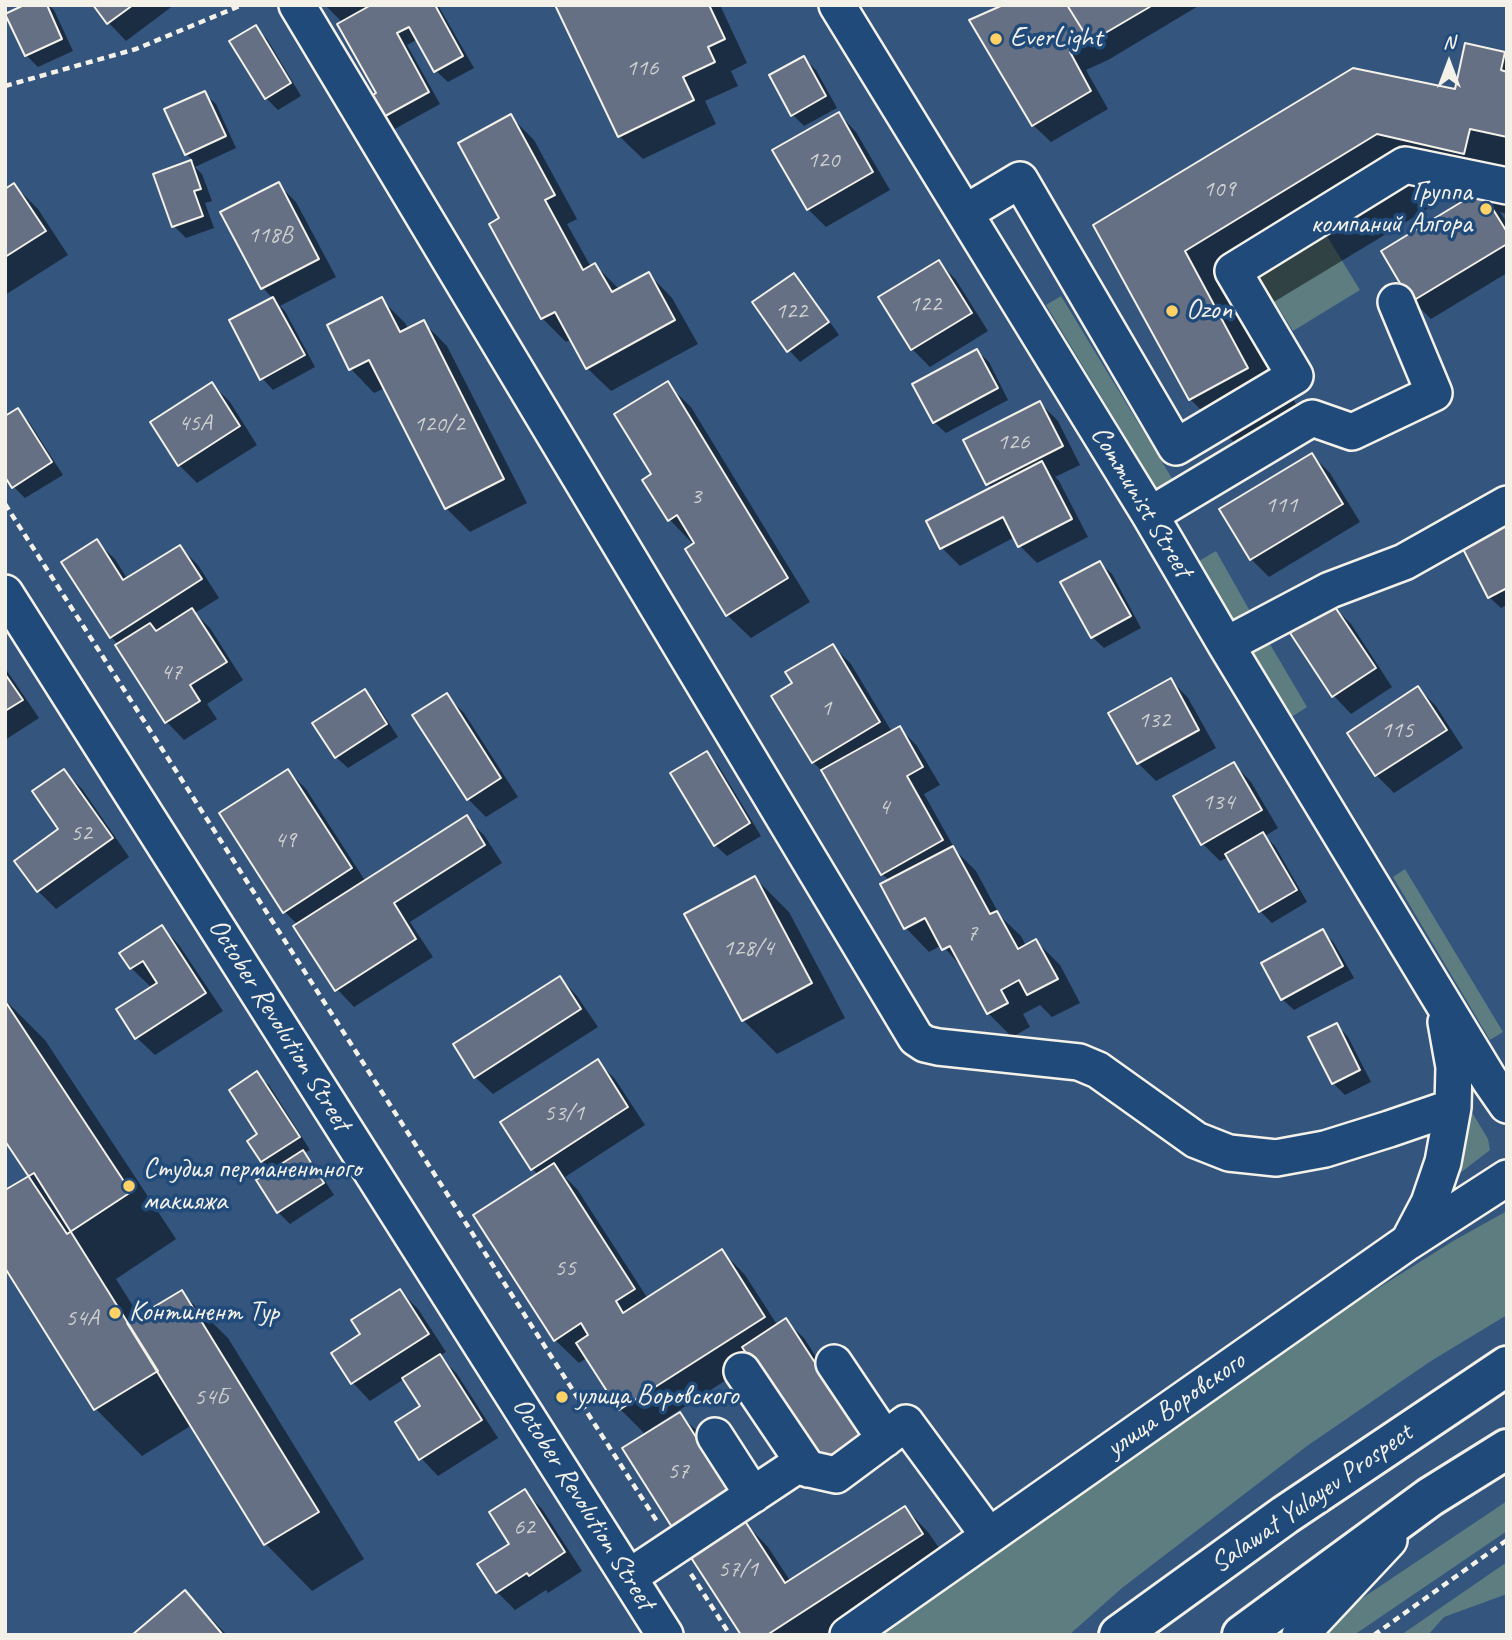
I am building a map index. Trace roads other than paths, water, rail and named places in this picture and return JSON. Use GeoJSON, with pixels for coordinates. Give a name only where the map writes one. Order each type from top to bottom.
{"type":"FeatureCollection","features":[{"type":"Feature","properties":{"kind":"main road","name":"Salawat Yulayev Prospect"},"geometry":{"type":"LineString","coordinates":[[1119,1635],[1285,1515],[1507,1366]]}},
{"type":"Feature","properties":{"kind":"main road"},"geometry":{"type":"LineString","coordinates":[[1242,1635],[1430,1497],[1507,1449]]}},
{"type":"Feature","properties":{"kind":"street","name":"Communist Street"},"geometry":{"type":"LineString","coordinates":[[837,5],[1150,515],[1443,1001],[1493,1056],[1507,1105]]}},
{"type":"Feature","properties":{"kind":"street"},"geometry":{"type":"LineString","coordinates":[[309,9],[916,1038],[925,1044],[939,1047],[1079,1062],[1098,1070],[1196,1140],[1229,1153],[1276,1158],[1325,1149],[1453,1107]]}},
{"type":"Feature","properties":{"kind":"street"},"geometry":{"type":"LineString","coordinates":[[965,213],[1020,180],[1176,447],[1295,376],[1233,271],[1405,165],[1507,186]]}},
{"type":"Feature","properties":{"kind":"street"},"geometry":{"type":"LineString","coordinates":[[1150,515],[1312,418],[1352,432],[1434,393],[1396,302]]}},
{"type":"Feature","properties":{"kind":"street"},"geometry":{"type":"LineString","coordinates":[[1226,645],[1330,590],[1404,562],[1507,504]]}},
{"type":"Feature","properties":{"kind":"street","name":"October Revolution Street"},"geometry":{"type":"LineString","coordinates":[[5,593],[665,1635]]}},
{"type":"Feature","properties":{"kind":"street","name":"Communist Street"},"geometry":{"type":"LineString","coordinates":[[1408,1242],[1429,1203],[1443,1163],[1453,1107],[1454,1067],[1443,1001]]}},
{"type":"Feature","properties":{"kind":"street","name":"улица Воровского"},"geometry":{"type":"LineString","coordinates":[[848,1635],[1408,1242],[1507,1178]]}},
{"type":"Feature","properties":{"kind":"street"},"geometry":{"type":"LineString","coordinates":[[834,1363],[885,1439]]}},
{"type":"Feature","properties":{"kind":"street"},"geometry":{"type":"LineString","coordinates":[[743,1371],[808,1469]]}},
{"type":"Feature","properties":{"kind":"street"},"geometry":{"type":"LineString","coordinates":[[629,1577],[796,1466],[836,1475],[906,1423],[989,1536]]}},
{"type":"Feature","properties":{"kind":"street"},"geometry":{"type":"LineString","coordinates":[[715,1436],[753,1495]]}},
{"type":"Feature","properties":{"kind":"street"},"geometry":{"type":"LineString","coordinates":[[1300,1635],[1430,1497]]}},
{"type":"Feature","properties":{"kind":"place","name":"EverLight"},"geometry":{"type":"Point","coordinates":[996,39]}},
{"type":"Feature","properties":{"kind":"place","name":"Группа компаний Алгора"},"geometry":{"type":"Point","coordinates":[1486,209]}},
{"type":"Feature","properties":{"kind":"place","name":"Ozon"},"geometry":{"type":"Point","coordinates":[1172,311]}},
{"type":"Feature","properties":{"kind":"place","name":"Студия перманентного макияжа"},"geometry":{"type":"Point","coordinates":[129,1186]}},
{"type":"Feature","properties":{"kind":"place","name":"Континент Тур"},"geometry":{"type":"Point","coordinates":[115,1313]}},
{"type":"Feature","properties":{"kind":"place","name":"улица Воровского"},"geometry":{"type":"Point","coordinates":[562,1397]}}]}
